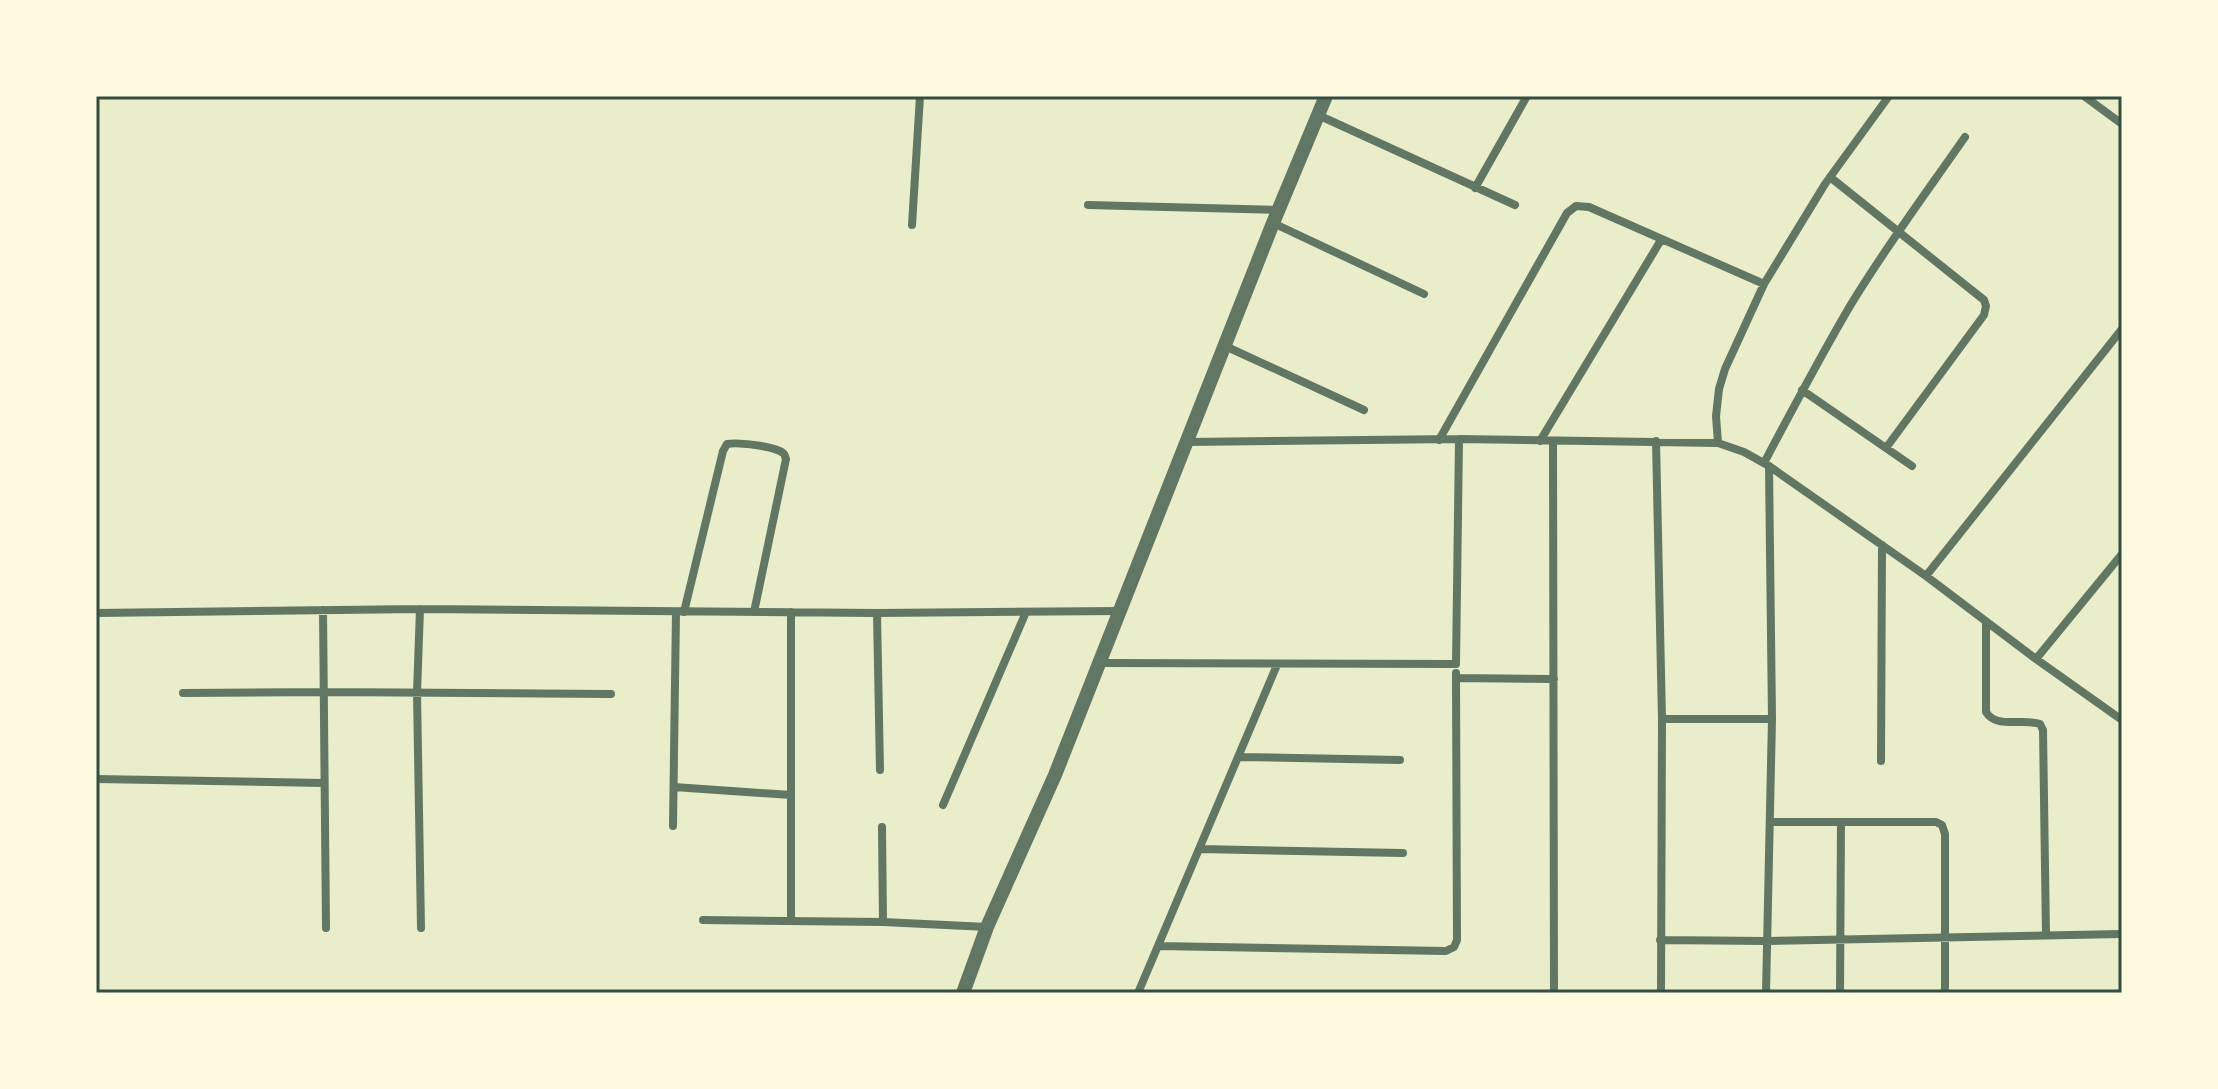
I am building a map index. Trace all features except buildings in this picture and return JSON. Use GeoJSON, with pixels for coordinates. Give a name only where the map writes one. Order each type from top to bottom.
{"type":"FeatureCollection","features":[{"type":"Feature","properties":{"kind":"street"},"geometry":{"type":"LineString","coordinates":[[912,225],[920,96]]}},
{"type":"Feature","properties":{"kind":"street"},"geometry":{"type":"LineString","coordinates":[[963,993],[987,927],[1055,775],[1326,96]]}},
{"type":"Feature","properties":{"kind":"street"},"geometry":{"type":"LineString","coordinates":[[1475,188],[1527,96]]}},
{"type":"Feature","properties":{"kind":"street"},"geometry":{"type":"LineString","coordinates":[[1718,443],[1716,416],[1719,389],[1764,284],[1830,177],[1889,96]]}},
{"type":"Feature","properties":{"kind":"street"},"geometry":{"type":"LineString","coordinates":[[2084,96],[2122,124]]}},
{"type":"Feature","properties":{"kind":"street"},"geometry":{"type":"LineString","coordinates":[[1318,115],[1515,205]]}},
{"type":"Feature","properties":{"kind":"street"},"geometry":{"type":"LineString","coordinates":[[1766,993],[1772,719],[1766,464],[1802,390],[1852,304],[1965,137]]}},
{"type":"Feature","properties":{"kind":"street"},"geometry":{"type":"LineString","coordinates":[[1830,177],[1984,300],[1986,306],[1984,315],[1886,448]]}},
{"type":"Feature","properties":{"kind":"street"},"geometry":{"type":"LineString","coordinates":[[1088,205],[1276,216],[1424,294]]}},
{"type":"Feature","properties":{"kind":"street"},"geometry":{"type":"LineString","coordinates":[[1439,440],[1567,213],[1576,206],[1589,207],[1764,284]]}},
{"type":"Feature","properties":{"kind":"street"},"geometry":{"type":"LineString","coordinates":[[1540,441],[1661,240]]}},
{"type":"Feature","properties":{"kind":"street"},"geometry":{"type":"LineString","coordinates":[[1926,576],[2122,329]]}},
{"type":"Feature","properties":{"kind":"street"},"geometry":{"type":"LineString","coordinates":[[1225,346],[1364,410]]}},
{"type":"Feature","properties":{"kind":"street"},"geometry":{"type":"LineString","coordinates":[[1802,390],[1912,466]]}},
{"type":"Feature","properties":{"kind":"street"},"geometry":{"type":"LineString","coordinates":[[1187,442],[1459,439],[1718,443],[1766,464],[1926,576],[2122,720]]}},
{"type":"Feature","properties":{"kind":"street"},"geometry":{"type":"LineString","coordinates":[[1158,946],[1446,951],[1454,947],[1457,940],[1459,439]]}},
{"type":"Feature","properties":{"kind":"street"},"geometry":{"type":"LineString","coordinates":[[1553,441],[1554,993]]}},
{"type":"Feature","properties":{"kind":"street"},"geometry":{"type":"LineString","coordinates":[[1656,441],[1662,719],[1661,993]]}},
{"type":"Feature","properties":{"kind":"street"},"geometry":{"type":"LineString","coordinates":[[673,826],[680,612],[723,451],[727,444],[735,442],[777,450],[786,459],[754,612]]}},
{"type":"Feature","properties":{"kind":"street"},"geometry":{"type":"LineString","coordinates":[[1881,761],[1882,545]]}},
{"type":"Feature","properties":{"kind":"street"},"geometry":{"type":"LineString","coordinates":[[2036,659],[2122,554]]}},
{"type":"Feature","properties":{"kind":"street"},"geometry":{"type":"LineString","coordinates":[[96,613],[420,609],[877,613],[1120,611]]}},
{"type":"Feature","properties":{"kind":"street"},"geometry":{"type":"LineString","coordinates":[[420,609],[417,693],[421,928]]}},
{"type":"Feature","properties":{"kind":"street"},"geometry":{"type":"LineString","coordinates":[[323,610],[326,928]]}},
{"type":"Feature","properties":{"kind":"street"},"geometry":{"type":"LineString","coordinates":[[791,612],[791,920]]}},
{"type":"Feature","properties":{"kind":"street"},"geometry":{"type":"LineString","coordinates":[[943,805],[1026,612]]}},
{"type":"Feature","properties":{"kind":"street"},"geometry":{"type":"LineString","coordinates":[[877,613],[880,770]]}},
{"type":"Feature","properties":{"kind":"street"},"geometry":{"type":"LineString","coordinates":[[1986,623],[1986,712],[1989,718],[1996,721],[2033,721],[2040,724],[2043,730],[2046,935]]}},
{"type":"Feature","properties":{"kind":"street"},"geometry":{"type":"LineString","coordinates":[[1099,663],[1456,664]]}},
{"type":"Feature","properties":{"kind":"street"},"geometry":{"type":"LineString","coordinates":[[1138,993],[1277,665]]}},
{"type":"Feature","properties":{"kind":"street"},"geometry":{"type":"LineString","coordinates":[[1456,678],[1554,679]]}},
{"type":"Feature","properties":{"kind":"street"},"geometry":{"type":"LineString","coordinates":[[183,693],[611,694]]}},
{"type":"Feature","properties":{"kind":"street"},"geometry":{"type":"LineString","coordinates":[[1662,719],[1772,719]]}},
{"type":"Feature","properties":{"kind":"street"},"geometry":{"type":"LineString","coordinates":[[1239,757],[1400,760]]}},
{"type":"Feature","properties":{"kind":"street"},"geometry":{"type":"LineString","coordinates":[[96,779],[324,783]]}},
{"type":"Feature","properties":{"kind":"street"},"geometry":{"type":"LineString","coordinates":[[674,787],[791,795]]}},
{"type":"Feature","properties":{"kind":"street"},"geometry":{"type":"LineString","coordinates":[[1770,822],[1936,822],[1942,825],[1945,834],[1945,993]]}},
{"type":"Feature","properties":{"kind":"street"},"geometry":{"type":"LineString","coordinates":[[1840,993],[1841,822]]}},
{"type":"Feature","properties":{"kind":"street"},"geometry":{"type":"LineString","coordinates":[[882,827],[883,922]]}},
{"type":"Feature","properties":{"kind":"street"},"geometry":{"type":"LineString","coordinates":[[1199,849],[1403,853]]}},
{"type":"Feature","properties":{"kind":"street"},"geometry":{"type":"LineString","coordinates":[[703,920],[883,922],[987,927]]}},
{"type":"Feature","properties":{"kind":"street"},"geometry":{"type":"LineString","coordinates":[[1660,940],[2122,934]]}}]}
